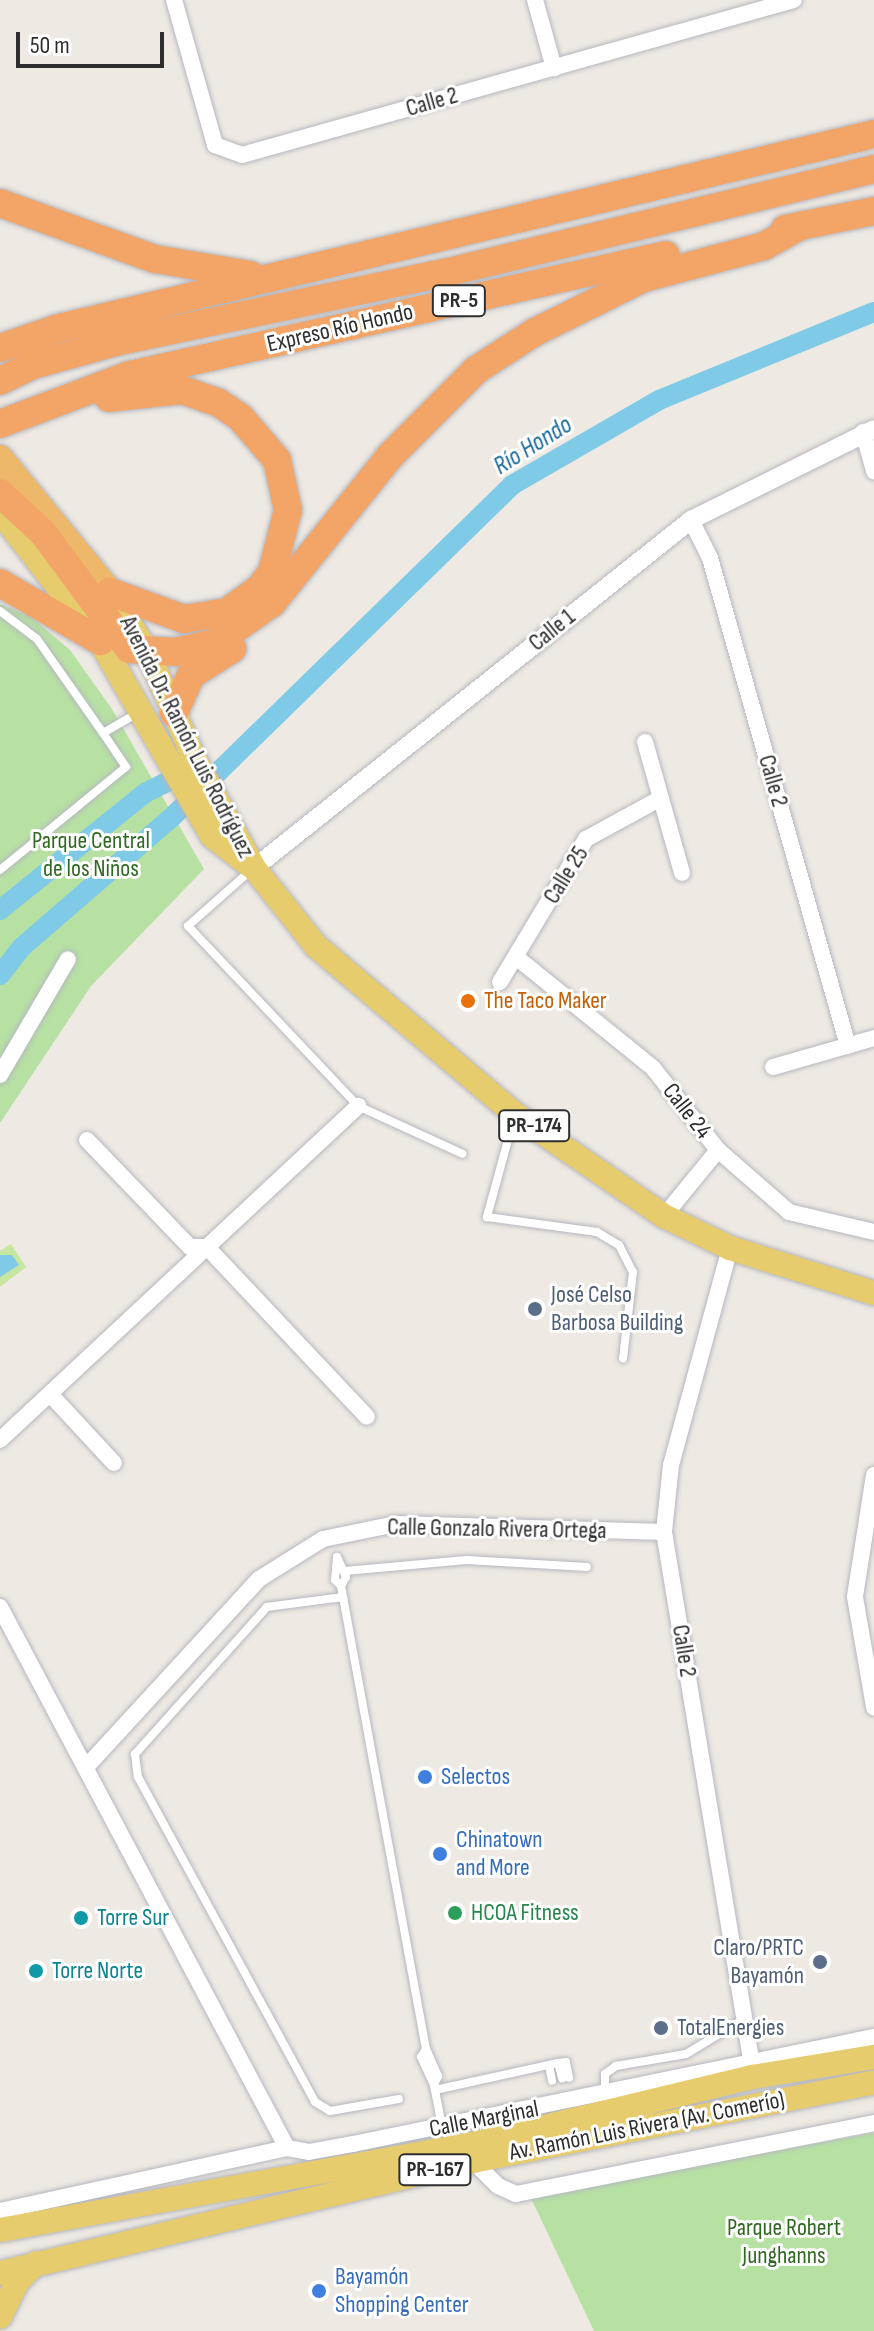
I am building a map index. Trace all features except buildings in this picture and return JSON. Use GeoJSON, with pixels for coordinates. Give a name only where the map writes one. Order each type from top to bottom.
{"type":"FeatureCollection","features":[{"type":"Feature","properties":{"kind":"highway"},"geometry":{"type":"LineString","coordinates":[[5,346],[276,277],[874,134]]}},
{"type":"Feature","properties":{"kind":"highway"},"geometry":{"type":"LineString","coordinates":[[0,381],[33,365],[116,342],[444,273],[874,169]]}},
{"type":"Feature","properties":{"kind":"highway"},"geometry":{"type":"LineString","coordinates":[[0,203],[155,259],[276,277]]}},
{"type":"Feature","properties":{"kind":"highway","name":"Expreso Río Hondo"},"geometry":{"type":"LineString","coordinates":[[0,424],[48,403],[130,375],[874,211]]}},
{"type":"Feature","properties":{"kind":"highway"},"geometry":{"type":"LineString","coordinates":[[0,493],[52,544],[129,649],[148,653],[215,643],[256,617],[451,391],[535,332],[644,278],[764,246],[802,225]]}},
{"type":"Feature","properties":{"kind":"highway"},"geometry":{"type":"LineString","coordinates":[[48,403],[192,391],[240,417],[277,460],[285,481],[286,535],[272,572],[242,604],[205,618],[184,619],[110,592]]}},
{"type":"Feature","properties":{"kind":"highway","name":"Avenida Dr. Ramón Luis Rodríguez"},"geometry":{"type":"LineString","coordinates":[[0,458],[110,592]]}},
{"type":"Feature","properties":{"kind":"highway"},"geometry":{"type":"LineString","coordinates":[[174,713],[191,675],[271,619],[358,506],[366,488]]}},
{"type":"Feature","properties":{"kind":"highway"},"geometry":{"type":"LineString","coordinates":[[0,583],[100,641]]}},
{"type":"Feature","properties":{"kind":"main road","name":"Avenida Dr. Ramón Luis Rodríguez"},"geometry":{"type":"LineString","coordinates":[[0,512],[100,641],[212,836],[254,868]]}},
{"type":"Feature","properties":{"kind":"main road","name":"Avenida Dr. Ramón Luis Rodríguez"},"geometry":{"type":"LineString","coordinates":[[110,592],[148,653],[174,713],[254,868],[316,946],[515,1114],[664,1216],[730,1248],[874,1293]]}},
{"type":"Feature","properties":{"kind":"main road","name":"Av. Ramón Luis Rivera (Av. Comerío)"},"geometry":{"type":"LineString","coordinates":[[0,2230],[473,2144],[753,2077],[874,2057]]}},
{"type":"Feature","properties":{"kind":"main road","name":"Av. Ramón Luis Rivera (Av. Comerío)"},"geometry":{"type":"LineString","coordinates":[[0,2273],[40,2260],[473,2161],[874,2082]]}},
{"type":"Feature","properties":{"kind":"main road"},"geometry":{"type":"LineString","coordinates":[[0,2317],[17,2282],[40,2260]]}},
{"type":"Feature","properties":{"kind":"street","name":"Calle 2"},"geometry":{"type":"LineString","coordinates":[[174,0],[215,145],[242,155],[794,0]]}},
{"type":"Feature","properties":{"kind":"street"},"geometry":{"type":"LineString","coordinates":[[535,0],[554,68]]}},
{"type":"Feature","properties":{"kind":"street"},"geometry":{"type":"LineString","coordinates":[[868,431],[874,471]]}},
{"type":"Feature","properties":{"kind":"street","name":"Calle 1"},"geometry":{"type":"LineString","coordinates":[[254,868],[691,520],[868,431]]}},
{"type":"Feature","properties":{"kind":"street","name":"Calle 2"},"geometry":{"type":"LineString","coordinates":[[691,520],[710,558],[848,1046]]}},
{"type":"Feature","properties":{"kind":"street"},"geometry":{"type":"LineString","coordinates":[[645,742],[682,873]]}},
{"type":"Feature","properties":{"kind":"street","name":"Calle 25"},"geometry":{"type":"LineString","coordinates":[[500,982],[586,839],[661,798]]}},
{"type":"Feature","properties":{"kind":"street","name":"Calle 24"},"geometry":{"type":"LineString","coordinates":[[516,957],[653,1068],[718,1150],[789,1212],[874,1232]]}},
{"type":"Feature","properties":{"kind":"street"},"geometry":{"type":"LineString","coordinates":[[0,1075],[68,959]]}},
{"type":"Feature","properties":{"kind":"street"},"geometry":{"type":"LineString","coordinates":[[773,1067],[874,1038]]}},
{"type":"Feature","properties":{"kind":"street"},"geometry":{"type":"LineString","coordinates":[[0,1440],[358,1106]]}},
{"type":"Feature","properties":{"kind":"street"},"geometry":{"type":"LineString","coordinates":[[87,1140],[190,1247],[207,1247],[367,1417]]}},
{"type":"Feature","properties":{"kind":"street"},"geometry":{"type":"LineString","coordinates":[[664,1216],[718,1150]]}},
{"type":"Feature","properties":{"kind":"street","name":"Calle 2"},"geometry":{"type":"LineString","coordinates":[[730,1248],[671,1465],[664,1532],[751,2059]]}},
{"type":"Feature","properties":{"kind":"street"},"geometry":{"type":"LineString","coordinates":[[50,1394],[114,1463]]}},
{"type":"Feature","properties":{"kind":"street"},"geometry":{"type":"LineString","coordinates":[[874,1475],[855,1597],[874,1707]]}},
{"type":"Feature","properties":{"kind":"street","name":"Calle Gonzalo Rivera Ortega"},"geometry":{"type":"LineString","coordinates":[[88,1765],[259,1579],[331,1537],[396,1524],[664,1532]]}},
{"type":"Feature","properties":{"kind":"street"},"geometry":{"type":"LineString","coordinates":[[0,1607],[88,1765],[287,2148]]}},
{"type":"Feature","properties":{"kind":"street","name":"Calle Marginal"},"geometry":{"type":"LineString","coordinates":[[0,2211],[287,2148],[309,2152],[442,2127],[751,2059],[874,2037]]}},
{"type":"Feature","properties":{"kind":"street","name":"Calle Marginal"},"geometry":{"type":"LineString","coordinates":[[473,2161],[498,2186],[516,2194],[874,2123]]}},
{"type":"Feature","properties":{"kind":"lane"},"geometry":{"type":"LineString","coordinates":[[0,611],[37,639],[126,767],[0,870]]}},
{"type":"Feature","properties":{"kind":"lane"},"geometry":{"type":"LineString","coordinates":[[103,733],[144,716]]}},
{"type":"Feature","properties":{"kind":"lane"},"geometry":{"type":"LineString","coordinates":[[254,868],[188,926],[358,1106],[463,1154]]}},
{"type":"Feature","properties":{"kind":"lane"},"geometry":{"type":"LineString","coordinates":[[515,1114],[487,1217],[597,1232],[619,1245],[633,1272],[623,1358]]}},
{"type":"Feature","properties":{"kind":"lane"},"geometry":{"type":"LineString","coordinates":[[331,1537],[345,1571],[341,1586]]}},
{"type":"Feature","properties":{"kind":"lane"},"geometry":{"type":"LineString","coordinates":[[337,1557],[334,1571],[341,1586],[426,2049],[438,2076],[434,2088],[442,2127]]}},
{"type":"Feature","properties":{"kind":"lane"},"geometry":{"type":"LineString","coordinates":[[345,1571],[467,1560],[587,1567]]}},
{"type":"Feature","properties":{"kind":"lane"},"geometry":{"type":"LineString","coordinates":[[343,1597],[267,1607],[135,1754],[138,1777],[315,2102],[330,2111],[399,2099]]}},
{"type":"Feature","properties":{"kind":"lane"},"geometry":{"type":"LineString","coordinates":[[606,2093],[605,2074],[616,2066],[686,2054],[744,2019]]}},
{"type":"Feature","properties":{"kind":"lane"},"geometry":{"type":"LineString","coordinates":[[434,2088],[553,2064],[561,2079]]}},
{"type":"Feature","properties":{"kind":"green space","name":"Parque Central de los Niños"},"geometry":{"type":"Polygon","coordinates":[[[0,604],[30,616],[70,650],[112,709],[204,869],[91,986],[0,1123],[0,604]]]}},
{"type":"Feature","properties":{"kind":"green space"},"geometry":{"type":"Polygon","coordinates":[[[11,1244],[26,1267],[0,1287],[0,1251],[11,1244]]]}},
{"type":"Feature","properties":{"kind":"green space","name":"Parque Robert Junghanns"},"geometry":{"type":"Polygon","coordinates":[[[874,2133],[874,2331],[594,2331],[530,2196],[874,2133]]]}},
{"type":"Feature","properties":{"kind":"water"},"geometry":{"type":"Polygon","coordinates":[[[0,1255],[12,1255],[19,1265],[0,1277],[0,1255]]]}},
{"type":"Feature","properties":{"kind":"waterway","name":"Río Hondo"},"geometry":{"type":"LineString","coordinates":[[0,975],[22,947],[170,819],[512,485],[659,400],[874,312]]}},
{"type":"Feature","properties":{"kind":"waterway","name":"Río Hondo"},"geometry":{"type":"LineString","coordinates":[[0,910],[145,793],[189,771]]}},
{"type":"Feature","properties":{"kind":"place","name":"The Taco Maker"},"geometry":{"type":"Point","coordinates":[468,1001]}},
{"type":"Feature","properties":{"kind":"place","name":"José Celso Barbosa Building"},"geometry":{"type":"Point","coordinates":[535,1309]}},
{"type":"Feature","properties":{"kind":"place","name":"Selectos"},"geometry":{"type":"Point","coordinates":[425,1777]}},
{"type":"Feature","properties":{"kind":"place","name":"Chinatown and More"},"geometry":{"type":"Point","coordinates":[440,1854]}},
{"type":"Feature","properties":{"kind":"place","name":"HCOA Fitness"},"geometry":{"type":"Point","coordinates":[455,1913]}},
{"type":"Feature","properties":{"kind":"place","name":"Torre Sur"},"geometry":{"type":"Point","coordinates":[81,1918]}},
{"type":"Feature","properties":{"kind":"place","name":"Claro/PRTC Bayamón"},"geometry":{"type":"Point","coordinates":[820,1962]}},
{"type":"Feature","properties":{"kind":"place","name":"Torre Norte"},"geometry":{"type":"Point","coordinates":[36,1971]}},
{"type":"Feature","properties":{"kind":"place","name":"TotalEnergies"},"geometry":{"type":"Point","coordinates":[661,2028]}},
{"type":"Feature","properties":{"kind":"place","name":"Bayamón Shopping Center"},"geometry":{"type":"Point","coordinates":[319,2291]}}]}
